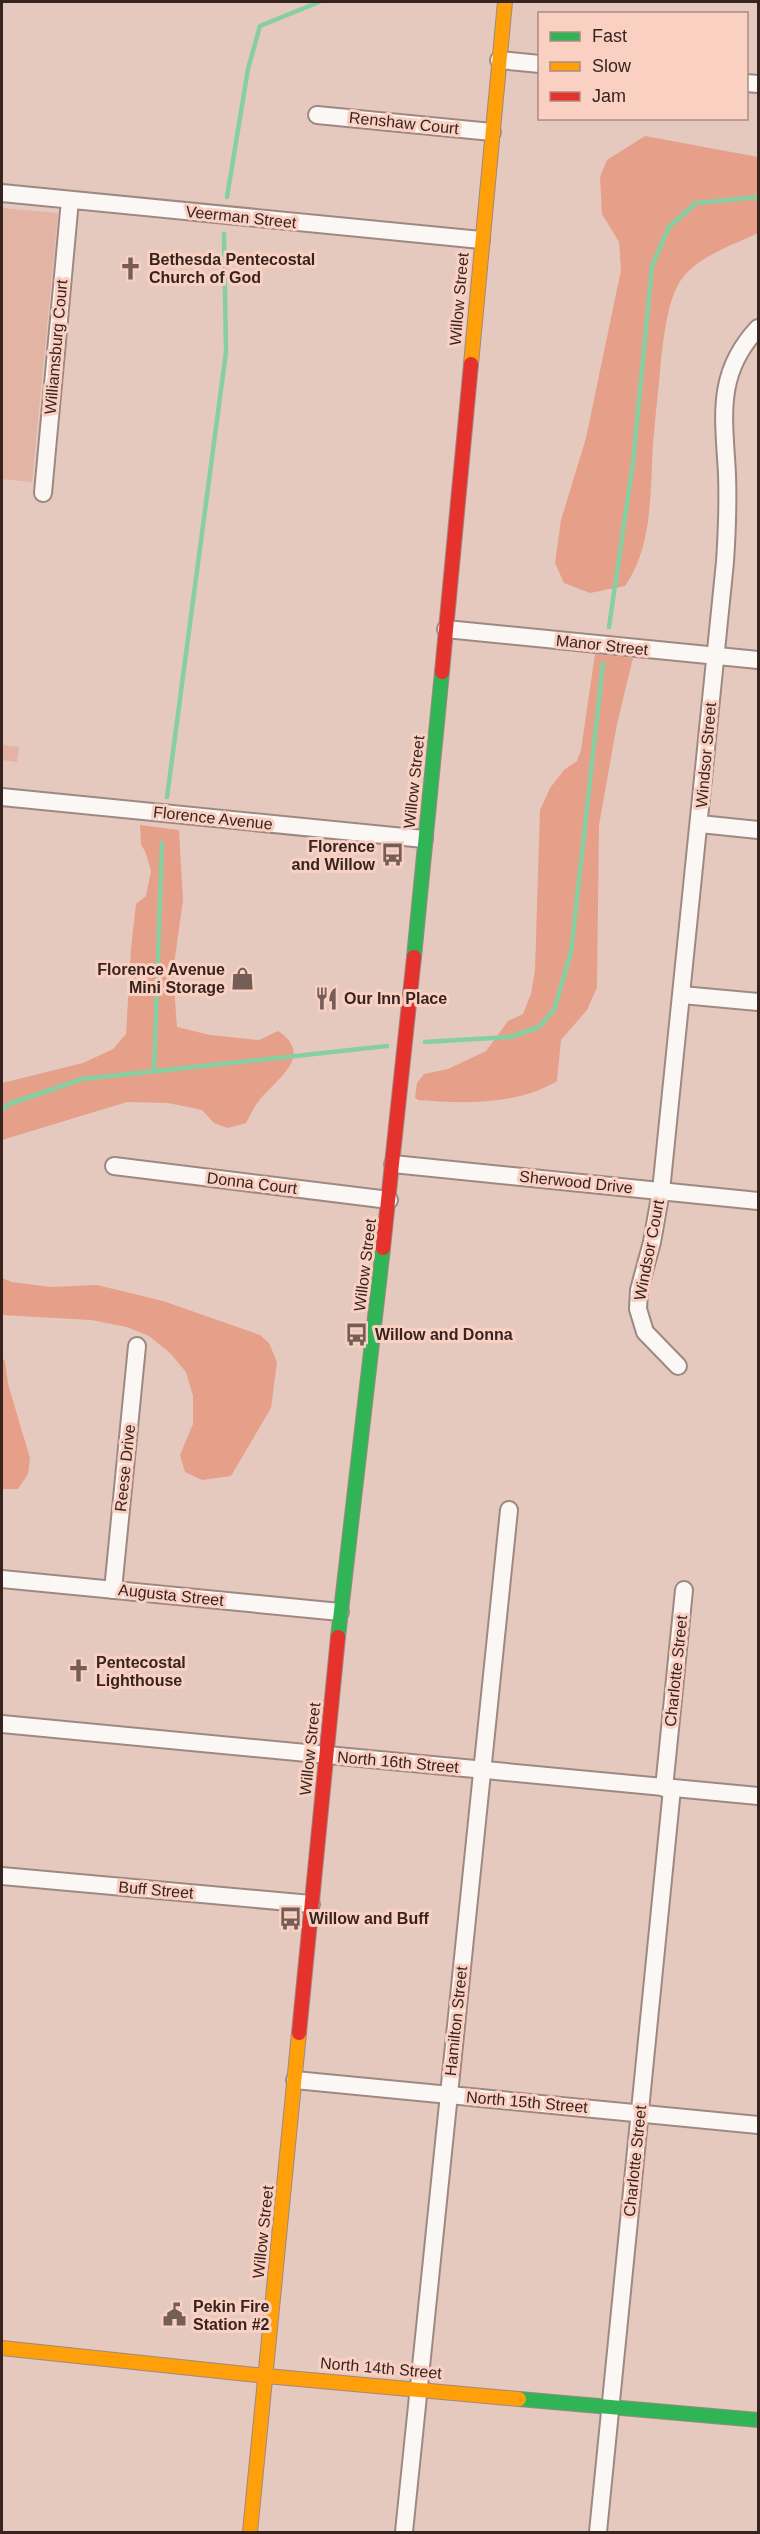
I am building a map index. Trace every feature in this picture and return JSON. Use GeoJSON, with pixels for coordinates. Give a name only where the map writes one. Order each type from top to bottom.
{"type":"FeatureCollection","features":[{"type":"Feature","properties":{"kind":"street","name":"Willow Street"},"geometry":{"type":"LineString","coordinates":[[250,2532],[340,1612],[393,1164],[447,629],[481,240],[505,2]]}},
{"type":"Feature","properties":{"kind":"street"},"geometry":{"type":"LineString","coordinates":[[499,60],[538,64]]}},
{"type":"Feature","properties":{"kind":"street","name":"Renshaw Court"},"geometry":{"type":"LineString","coordinates":[[317,115],[492,132]]}},
{"type":"Feature","properties":{"kind":"street","name":"Veerman Street"},"geometry":{"type":"LineString","coordinates":[[2,193],[481,240]]}},
{"type":"Feature","properties":{"kind":"street","name":"Williamsburg Court"},"geometry":{"type":"LineString","coordinates":[[43,493],[70,200]]}},
{"type":"Feature","properties":{"kind":"street","name":"Windsor Street"},"geometry":{"type":"LineString","coordinates":[[661,1191],[700,824],[728,526],[724,394],[736,358],[759,328]]}},
{"type":"Feature","properties":{"kind":"street","name":"Manor Street"},"geometry":{"type":"LineString","coordinates":[[447,629],[759,660]]}},
{"type":"Feature","properties":{"kind":"street","name":"Florence Avenue"},"geometry":{"type":"LineString","coordinates":[[2,797],[424,839]]}},
{"type":"Feature","properties":{"kind":"street"},"geometry":{"type":"LineString","coordinates":[[700,824],[759,830]]}},
{"type":"Feature","properties":{"kind":"street"},"geometry":{"type":"LineString","coordinates":[[682,995],[759,1002]]}},
{"type":"Feature","properties":{"kind":"street","name":"Sherwood Drive"},"geometry":{"type":"LineString","coordinates":[[393,1164],[759,1200]]}},
{"type":"Feature","properties":{"kind":"street","name":"Donna Court"},"geometry":{"type":"LineString","coordinates":[[114,1166],[389,1200]]}},
{"type":"Feature","properties":{"kind":"street","name":"Windsor Court"},"geometry":{"type":"LineString","coordinates":[[661,1191],[652,1242],[639,1290],[638,1310],[645,1332],[678,1366]]}},
{"type":"Feature","properties":{"kind":"street","name":"Reese Drive"},"geometry":{"type":"LineString","coordinates":[[113,1590],[137,1346]]}},
{"type":"Feature","properties":{"kind":"street","name":"Hamilton Street"},"geometry":{"type":"LineString","coordinates":[[404,2532],[509,1510]]}},
{"type":"Feature","properties":{"kind":"street","name":"Augusta Street"},"geometry":{"type":"LineString","coordinates":[[2,1579],[340,1612]]}},
{"type":"Feature","properties":{"kind":"street","name":"Charlotte Street"},"geometry":{"type":"LineString","coordinates":[[598,2532],[640,2113],[684,1590]]}},
{"type":"Feature","properties":{"kind":"street","name":"North 16th Street"},"geometry":{"type":"LineString","coordinates":[[2,1724],[759,1796]]}},
{"type":"Feature","properties":{"kind":"street","name":"Buff Street"},"geometry":{"type":"LineString","coordinates":[[2,1876],[311,1904]]}},
{"type":"Feature","properties":{"kind":"street","name":"North 15th Street"},"geometry":{"type":"LineString","coordinates":[[295,2080],[759,2125]]}},
{"type":"Feature","properties":{"kind":"street","name":"North 14th Street"},"geometry":{"type":"LineString","coordinates":[[2,2348],[266,2376],[759,2420]]}},
{"type":"Feature","properties":{"kind":"shaded area"},"geometry":{"type":"Polygon","coordinates":[[[645,136],[758,157],[758,233],[697,264],[681,280],[677,288],[670,307],[662,350],[650,500],[641,554],[625,586],[590,593],[564,583],[555,563],[561,520],[586,438],[621,270],[619,242],[602,214],[600,177],[607,160],[645,136]]]}},
{"type":"Feature","properties":{"kind":"shaded area"},"geometry":{"type":"Polygon","coordinates":[[[2,208],[58,213],[32,482],[2,479],[2,208]]]}},
{"type":"Feature","properties":{"kind":"shaded area"},"geometry":{"type":"Polygon","coordinates":[[[595,654],[633,658],[617,724],[599,825],[597,987],[587,1010],[561,1040],[557,1081],[542,1089],[508,1099],[471,1102],[418,1100],[415,1097],[417,1083],[424,1074],[448,1069],[486,1051],[508,1021],[523,1014],[531,994],[535,970],[540,810],[550,788],[564,770],[577,761],[581,750],[595,654]]]}},
{"type":"Feature","properties":{"kind":"shaded area"},"geometry":{"type":"Polygon","coordinates":[[[2,745],[19,747],[17,762],[2,760],[2,745]]]}},
{"type":"Feature","properties":{"kind":"shaded area"},"geometry":{"type":"Polygon","coordinates":[[[140,825],[179,830],[183,900],[173,972],[177,1027],[210,1035],[259,1040],[278,1031],[289,1040],[293,1050],[293,1059],[289,1068],[256,1104],[246,1123],[228,1128],[214,1123],[202,1110],[168,1103],[127,1102],[2,1140],[2,1083],[83,1063],[113,1049],[126,1034],[136,904],[146,896],[151,871],[141,845],[140,825]]]}},
{"type":"Feature","properties":{"kind":"shaded area"},"geometry":{"type":"Polygon","coordinates":[[[2,1278],[12,1282],[50,1287],[97,1285],[163,1301],[260,1335],[269,1343],[277,1362],[271,1408],[231,1476],[202,1480],[185,1472],[180,1455],[193,1424],[193,1396],[186,1372],[170,1353],[149,1336],[127,1327],[91,1320],[2,1315],[2,1278]]]}},
{"type":"Feature","properties":{"kind":"shaded area"},"geometry":{"type":"Polygon","coordinates":[[[2,1358],[5,1361],[8,1384],[30,1458],[28,1474],[18,1489],[2,1489],[2,1358]]]}},
{"type":"Feature","properties":{"kind":"waterway"},"geometry":{"type":"LineString","coordinates":[[227,197],[248,69],[260,26],[319,2]]}},
{"type":"Feature","properties":{"kind":"waterway"},"geometry":{"type":"LineString","coordinates":[[609,627],[633,462],[652,266],[669,227],[696,203],[758,197]]}},
{"type":"Feature","properties":{"kind":"waterway"},"geometry":{"type":"LineString","coordinates":[[167,797],[226,352],[224,234]]}},
{"type":"Feature","properties":{"kind":"waterway"},"geometry":{"type":"LineString","coordinates":[[425,1042],[510,1037],[539,1027],[554,1010],[571,952],[603,663]]}},
{"type":"Feature","properties":{"kind":"waterway"},"geometry":{"type":"LineString","coordinates":[[154,1071],[162,843]]}},
{"type":"Feature","properties":{"kind":"waterway"},"geometry":{"type":"LineString","coordinates":[[2,1110],[9,1104],[82,1079],[387,1046]]}},
{"type":"Feature","properties":{"kind":"traffic: fast"},"geometry":{"type":"LineString","coordinates":[[414,957],[442,672]]}},
{"type":"Feature","properties":{"kind":"traffic: fast"},"geometry":{"type":"LineString","coordinates":[[338,1637],[383,1248]]}},
{"type":"Feature","properties":{"kind":"traffic: fast"},"geometry":{"type":"LineString","coordinates":[[519,2399],[758,2420]]}},
{"type":"Feature","properties":{"kind":"traffic: slow"},"geometry":{"type":"LineString","coordinates":[[471,364],[505,2]]}},
{"type":"Feature","properties":{"kind":"traffic: slow"},"geometry":{"type":"LineString","coordinates":[[250,2532],[299,2033]]}},
{"type":"Feature","properties":{"kind":"traffic: slow"},"geometry":{"type":"LineString","coordinates":[[2,2348],[266,2376],[519,2399]]}},
{"type":"Feature","properties":{"kind":"traffic: jam"},"geometry":{"type":"LineString","coordinates":[[442,672],[471,364]]}},
{"type":"Feature","properties":{"kind":"traffic: jam"},"geometry":{"type":"LineString","coordinates":[[383,1248],[414,957]]}},
{"type":"Feature","properties":{"kind":"traffic: jam"},"geometry":{"type":"LineString","coordinates":[[299,2033],[338,1637]]}},
{"type":"Feature","properties":{"kind":"place","name":"Bethesda Pentecostal Church of God"},"geometry":{"type":"Point","coordinates":[131,268]}},
{"type":"Feature","properties":{"kind":"place","name":"Florence and Willow"},"geometry":{"type":"Point","coordinates":[393,855]}},
{"type":"Feature","properties":{"kind":"place","name":"Florence Avenue Mini Storage"},"geometry":{"type":"Point","coordinates":[243,978]}},
{"type":"Feature","properties":{"kind":"place","name":"Our Inn Place"},"geometry":{"type":"Point","coordinates":[326,998]}},
{"type":"Feature","properties":{"kind":"place","name":"Willow and Donna"},"geometry":{"type":"Point","coordinates":[357,1334]}},
{"type":"Feature","properties":{"kind":"place","name":"Pentecostal Lighthouse"},"geometry":{"type":"Point","coordinates":[78,1671]}},
{"type":"Feature","properties":{"kind":"place","name":"Willow and Buff"},"geometry":{"type":"Point","coordinates":[291,1918]}},
{"type":"Feature","properties":{"kind":"place","name":"Pekin Fire Station #2"},"geometry":{"type":"Point","coordinates":[175,2315]}}]}
